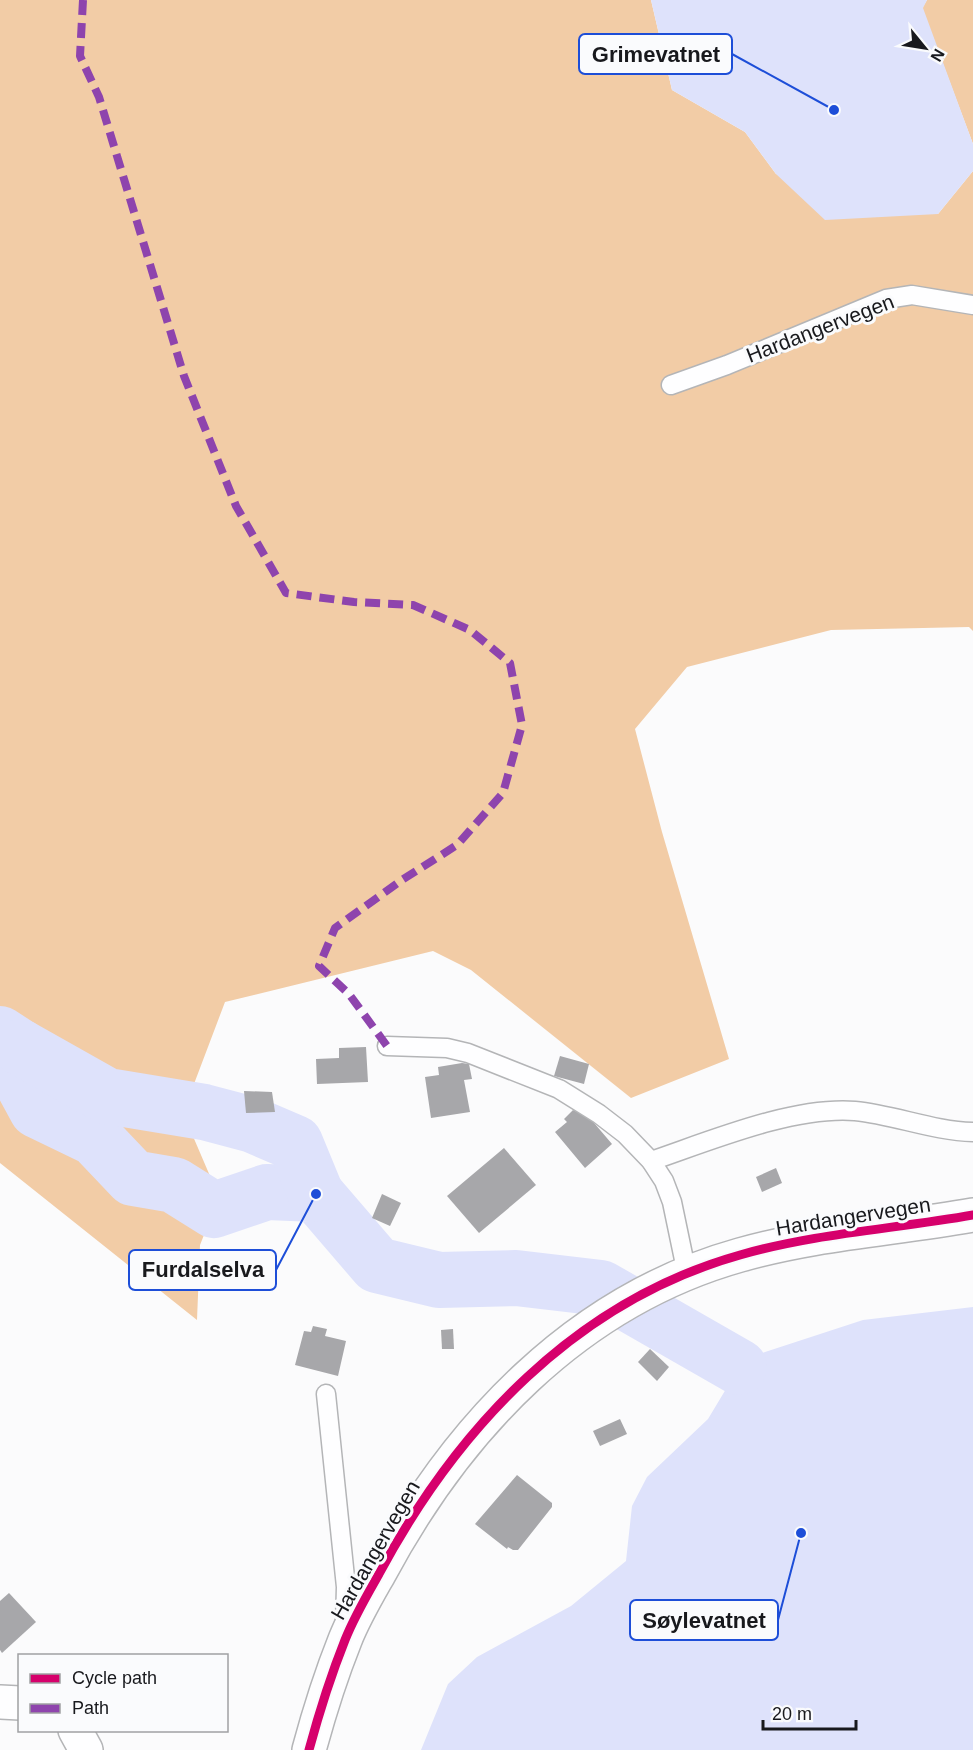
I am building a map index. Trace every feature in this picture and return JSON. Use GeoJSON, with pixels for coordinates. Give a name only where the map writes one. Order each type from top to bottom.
{"type":"FeatureCollection","features":[{"type":"Feature","properties":{"kind":"main road","name":"Hardangervegen"},"geometry":{"type":"LineString","coordinates":[[309,1750],[345,1639],[407,1521],[451,1459],[498,1404],[552,1354],[603,1318],[687,1274],[739,1256],[810,1238],[973,1215]]}},
{"type":"Feature","properties":{"kind":"main road"},"geometry":{"type":"LineString","coordinates":[[0,1702],[18,1703]]}},
{"type":"Feature","properties":{"kind":"main road"},"geometry":{"type":"LineString","coordinates":[[76,1732],[86,1750]]}},
{"type":"Feature","properties":{"kind":"lane","name":"Hardangervegen"},"geometry":{"type":"LineString","coordinates":[[671,384],[727,365],[886,299],[912,295],[973,304]]}},
{"type":"Feature","properties":{"kind":"lane"},"geometry":{"type":"LineString","coordinates":[[387,1046],[447,1048],[468,1053],[559,1089],[616,1127],[651,1161],[672,1202],[687,1274]]}},
{"type":"Feature","properties":{"kind":"lane"},"geometry":{"type":"LineString","coordinates":[[651,1161],[733,1134],[811,1112],[855,1111],[973,1132]]}},
{"type":"Feature","properties":{"kind":"lane","name":"Hardangervegen"},"geometry":{"type":"LineString","coordinates":[[326,1394],[346,1587],[345,1639]]}},
{"type":"Feature","properties":{"kind":"shaded area"},"geometry":{"type":"Polygon","coordinates":[[[0,0],[651,0],[672,90],[745,132],[776,174],[938,214],[973,171],[973,631],[969,627],[831,630],[687,667],[635,729],[662,832],[729,1059],[631,1098],[471,970],[433,951],[225,1002],[183,1113],[219,1197],[200,1245],[197,1320],[0,1163],[0,0]]]}},
{"type":"Feature","properties":{"kind":"shaded area"},"geometry":{"type":"Polygon","coordinates":[[[927,0],[973,0],[973,144],[922,8],[927,0]]]}},
{"type":"Feature","properties":{"kind":"water"},"geometry":{"type":"Polygon","coordinates":[[[651,0],[927,0],[923,8],[973,144],[973,171],[938,214],[825,220],[776,174],[745,132],[672,90],[651,0]]]}},
{"type":"Feature","properties":{"kind":"water"},"geometry":{"type":"Polygon","coordinates":[[[973,1307],[973,1750],[421,1750],[448,1684],[477,1657],[571,1606],[626,1561],[632,1506],[647,1477],[708,1419],[744,1359],[863,1320],[973,1307]]]}},
{"type":"Feature","properties":{"kind":"building"},"geometry":{"type":"Polygon","coordinates":[[[366,1047],[368,1082],[317,1084],[316,1059],[339,1058],[339,1048],[366,1047]]]}},
{"type":"Feature","properties":{"kind":"building"},"geometry":{"type":"Polygon","coordinates":[[[560,1056],[589,1064],[584,1084],[554,1076],[560,1056]]]}},
{"type":"Feature","properties":{"kind":"building"},"geometry":{"type":"Polygon","coordinates":[[[469,1064],[472,1079],[464,1080],[470,1112],[431,1118],[425,1077],[439,1075],[438,1067],[469,1064]]]}},
{"type":"Feature","properties":{"kind":"building"},"geometry":{"type":"Polygon","coordinates":[[[244,1091],[272,1092],[275,1112],[246,1113],[244,1091]]]}},
{"type":"Feature","properties":{"kind":"building"},"geometry":{"type":"Polygon","coordinates":[[[573,1110],[589,1117],[612,1144],[585,1168],[555,1132],[567,1122],[564,1119],[573,1110]]]}},
{"type":"Feature","properties":{"kind":"building"},"geometry":{"type":"Polygon","coordinates":[[[504,1148],[536,1185],[479,1233],[447,1196],[504,1148]]]}},
{"type":"Feature","properties":{"kind":"building"},"geometry":{"type":"Polygon","coordinates":[[[776,1168],[782,1183],[762,1192],[756,1177],[776,1168]]]}},
{"type":"Feature","properties":{"kind":"building"},"geometry":{"type":"Polygon","coordinates":[[[382,1194],[401,1203],[390,1226],[372,1218],[382,1194]]]}},
{"type":"Feature","properties":{"kind":"building"},"geometry":{"type":"Polygon","coordinates":[[[313,1326],[327,1329],[325,1336],[346,1341],[338,1376],[295,1365],[304,1331],[311,1332],[313,1326]]]}},
{"type":"Feature","properties":{"kind":"building"},"geometry":{"type":"Polygon","coordinates":[[[453,1329],[454,1349],[442,1349],[441,1330],[453,1329]]]}},
{"type":"Feature","properties":{"kind":"building"},"geometry":{"type":"Polygon","coordinates":[[[650,1349],[669,1367],[657,1381],[638,1362],[650,1349]]]}},
{"type":"Feature","properties":{"kind":"building"},"geometry":{"type":"Polygon","coordinates":[[[620,1419],[627,1434],[600,1446],[593,1431],[620,1419]]]}},
{"type":"Feature","properties":{"kind":"building"},"geometry":{"type":"Polygon","coordinates":[[[517,1475],[552,1503],[552,1507],[518,1550],[513,1550],[508,1547],[507,1549],[475,1524],[517,1475]]]}},
{"type":"Feature","properties":{"kind":"building"},"geometry":{"type":"Polygon","coordinates":[[[9,1593],[36,1622],[2,1653],[0,1650],[0,1601],[9,1593]]]}},
{"type":"Feature","properties":{"kind":"waterway"},"geometry":{"type":"LineString","coordinates":[[0,1034],[20,1047],[17,1073],[37,1110],[95,1138],[133,1178],[174,1185],[214,1210],[267,1192],[316,1194],[377,1265],[439,1280],[516,1278],[601,1288],[739,1367]]}},
{"type":"Feature","properties":{"kind":"waterway"},"geometry":{"type":"LineString","coordinates":[[20,1047],[107,1096],[204,1112],[253,1125],[295,1143],[316,1194]]}},
{"type":"Feature","properties":{"kind":"marked path"},"geometry":{"type":"LineString","coordinates":[[83,0],[80,56],[99,97],[184,376],[236,506],[286,593],[354,602],[413,605],[470,630],[510,663],[522,725],[503,793],[457,845],[402,880],[335,928],[319,966],[349,994],[387,1046]]}},
{"type":"Feature","properties":{"kind":"cycle path"},"geometry":{"type":"LineString","coordinates":[[309,1750],[330,1680],[349,1631],[365,1598],[410,1520],[445,1469],[484,1421],[527,1377],[574,1338],[625,1304],[681,1276],[740,1255],[827,1236],[973,1215]]}},
{"type":"Feature","properties":{"kind":"place","name":"Grimevatnet"},"geometry":{"type":"Point","coordinates":[834,110]}},
{"type":"Feature","properties":{"kind":"place","name":"Furdalselva"},"geometry":{"type":"Point","coordinates":[316,1194]}},
{"type":"Feature","properties":{"kind":"place","name":"Søylevatnet"},"geometry":{"type":"Point","coordinates":[801,1533]}}]}
